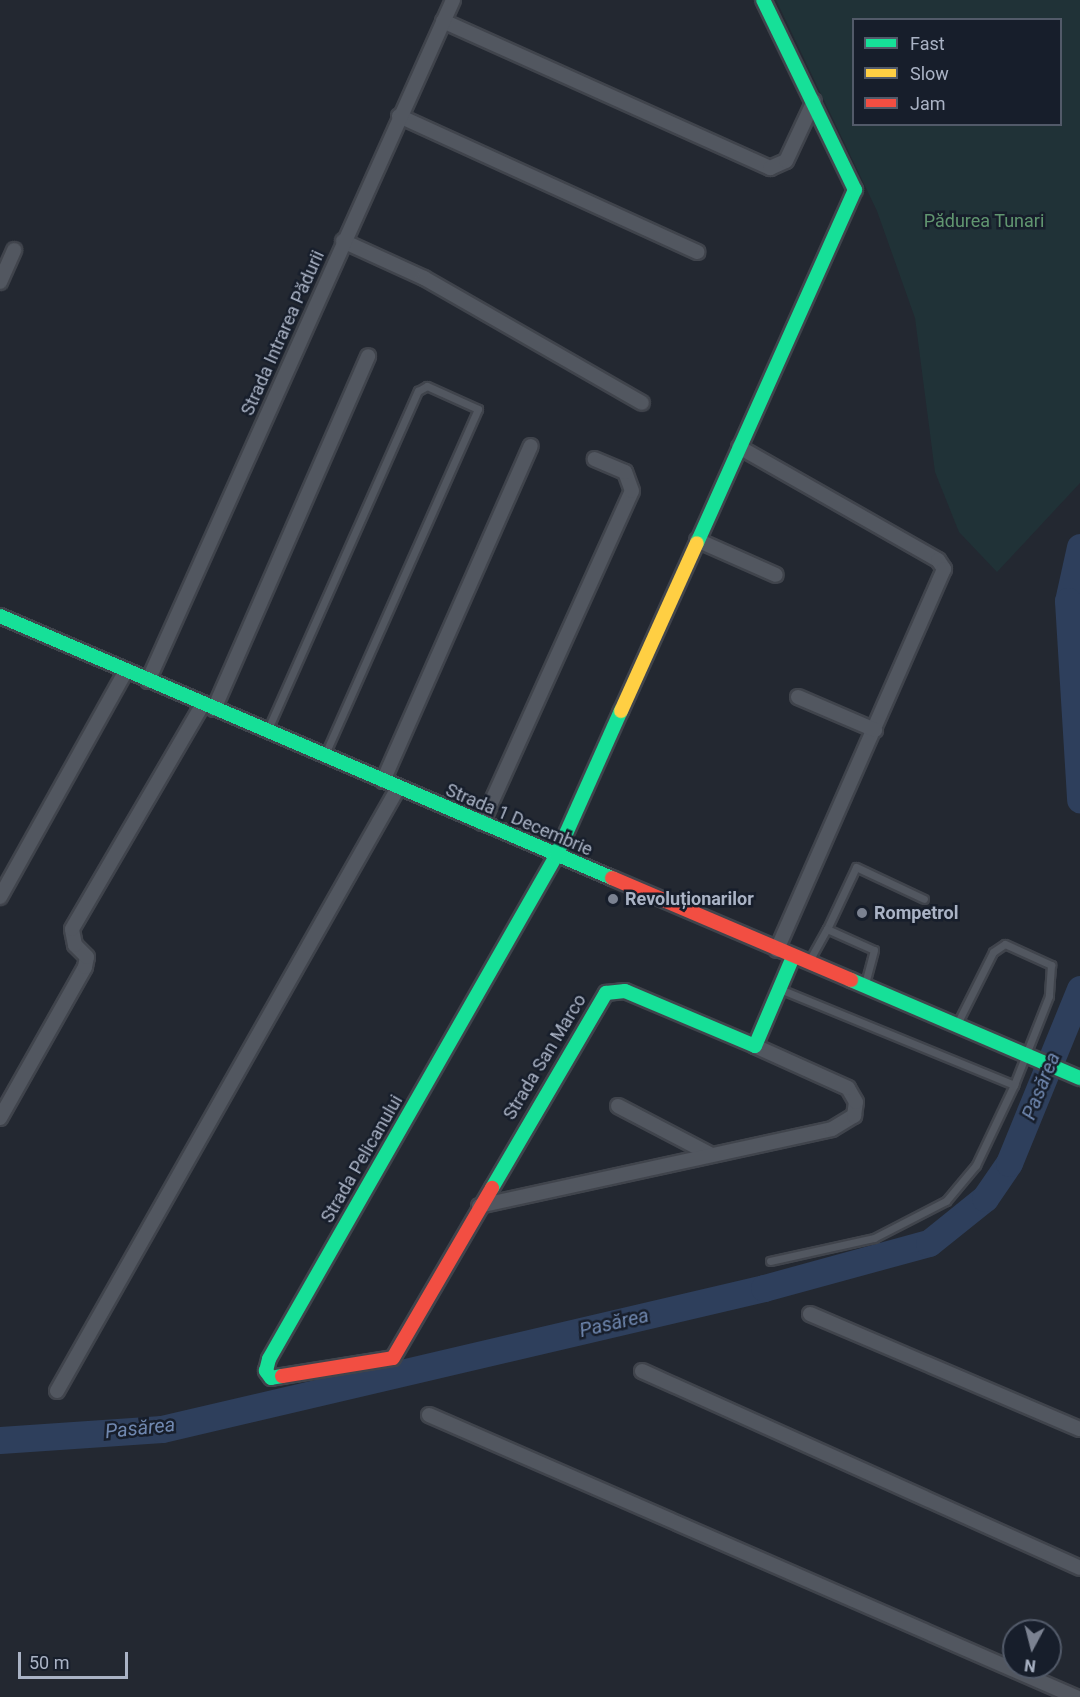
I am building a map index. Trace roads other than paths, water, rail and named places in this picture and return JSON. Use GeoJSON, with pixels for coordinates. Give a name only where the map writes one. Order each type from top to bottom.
{"type":"FeatureCollection","features":[{"type":"Feature","properties":{"kind":"street","name":"Strada Intrarea Pădurii"},"geometry":{"type":"LineString","coordinates":[[148,681],[343,241],[453,0]]}},
{"type":"Feature","properties":{"kind":"street"},"geometry":{"type":"LineString","coordinates":[[556,856],[855,190],[814,101],[763,0]]}},
{"type":"Feature","properties":{"kind":"street"},"geometry":{"type":"LineString","coordinates":[[443,21],[770,168],[786,161],[814,101]]}},
{"type":"Feature","properties":{"kind":"street"},"geometry":{"type":"LineString","coordinates":[[399,116],[698,252]]}},
{"type":"Feature","properties":{"kind":"street"},"geometry":{"type":"LineString","coordinates":[[343,241],[424,278],[642,402]]}},
{"type":"Feature","properties":{"kind":"street"},"geometry":{"type":"LineString","coordinates":[[0,282],[14,250]]}},
{"type":"Feature","properties":{"kind":"street"},"geometry":{"type":"LineString","coordinates":[[0,1118],[85,967],[87,957],[75,945],[72,929],[208,706],[368,356]]}},
{"type":"Feature","properties":{"kind":"street"},"geometry":{"type":"LineString","coordinates":[[384,781],[531,446]]}},
{"type":"Feature","properties":{"kind":"street"},"geometry":{"type":"LineString","coordinates":[[739,447],[943,565],[942,579],[777,950]]}},
{"type":"Feature","properties":{"kind":"street"},"geometry":{"type":"LineString","coordinates":[[482,823],[632,491],[625,472],[595,459]]}},
{"type":"Feature","properties":{"kind":"street"},"geometry":{"type":"LineString","coordinates":[[697,540],[776,575]]}},
{"type":"Feature","properties":{"kind":"street","name":"Strada 1 Decembrie"},"geometry":{"type":"LineString","coordinates":[[0,616],[556,856],[1076,1076]]}},
{"type":"Feature","properties":{"kind":"street"},"geometry":{"type":"LineString","coordinates":[[0,897],[126,671]]}},
{"type":"Feature","properties":{"kind":"street"},"geometry":{"type":"LineString","coordinates":[[798,696],[875,730]]}},
{"type":"Feature","properties":{"kind":"street"},"geometry":{"type":"LineString","coordinates":[[57,1391],[398,788]]}},
{"type":"Feature","properties":{"kind":"street","name":"Strada Pelicanului"},"geometry":{"type":"LineString","coordinates":[[387,1363],[278,1380],[266,1371],[556,856]]}},
{"type":"Feature","properties":{"kind":"street"},"geometry":{"type":"LineString","coordinates":[[479,1206],[710,1154],[832,1130],[854,1116],[856,1102],[848,1088],[755,1046],[793,957]]}},
{"type":"Feature","properties":{"kind":"street","name":"Strada San Marco"},"geometry":{"type":"LineString","coordinates":[[387,1363],[606,993],[625,991],[755,1046]]}},
{"type":"Feature","properties":{"kind":"street"},"geometry":{"type":"LineString","coordinates":[[618,1106],[710,1154]]}},
{"type":"Feature","properties":{"kind":"street"},"geometry":{"type":"LineString","coordinates":[[810,1314],[1080,1429]]}},
{"type":"Feature","properties":{"kind":"street"},"geometry":{"type":"LineString","coordinates":[[642,1371],[1080,1568]]}},
{"type":"Feature","properties":{"kind":"street"},"geometry":{"type":"LineString","coordinates":[[429,1415],[1076,1697]]}},
{"type":"Feature","properties":{"kind":"lane"},"geometry":{"type":"LineString","coordinates":[[267,731],[418,391],[427,386],[478,409],[324,756]]}},
{"type":"Feature","properties":{"kind":"lane"},"geometry":{"type":"LineString","coordinates":[[808,963],[856,867],[924,899]]}},
{"type":"Feature","properties":{"kind":"lane"},"geometry":{"type":"LineString","coordinates":[[827,929],[874,950],[864,986]]}},
{"type":"Feature","properties":{"kind":"lane"},"geometry":{"type":"LineString","coordinates":[[770,1262],[874,1238],[946,1201],[976,1165],[1014,1085],[1053,975],[1051,965],[1038,957],[1005,944],[993,952],[956,1026]]}},
{"type":"Feature","properties":{"kind":"lane"},"geometry":{"type":"LineString","coordinates":[[780,989],[1014,1085]]}},
{"type":"Feature","properties":{"kind":"waterway","name":"Pasărea"},"geometry":{"type":"LineString","coordinates":[[1080,547],[1068,601],[1080,800]]}},
{"type":"Feature","properties":{"kind":"waterway","name":"Pasărea"},"geometry":{"type":"LineString","coordinates":[[0,1440],[162,1429],[764,1288],[929,1243],[985,1198],[1009,1163],[1080,989]]}},
{"type":"Feature","properties":{"kind":"place","name":"Revoluționarilor"},"geometry":{"type":"Point","coordinates":[613,899]}},
{"type":"Feature","properties":{"kind":"place","name":"Rompetrol"},"geometry":{"type":"Point","coordinates":[862,913]}},
{"type":"Feature","properties":{"kind":"park label","name":"Pădurea Tunari"},"geometry":{"type":"Point","coordinates":[984,221]}}]}
